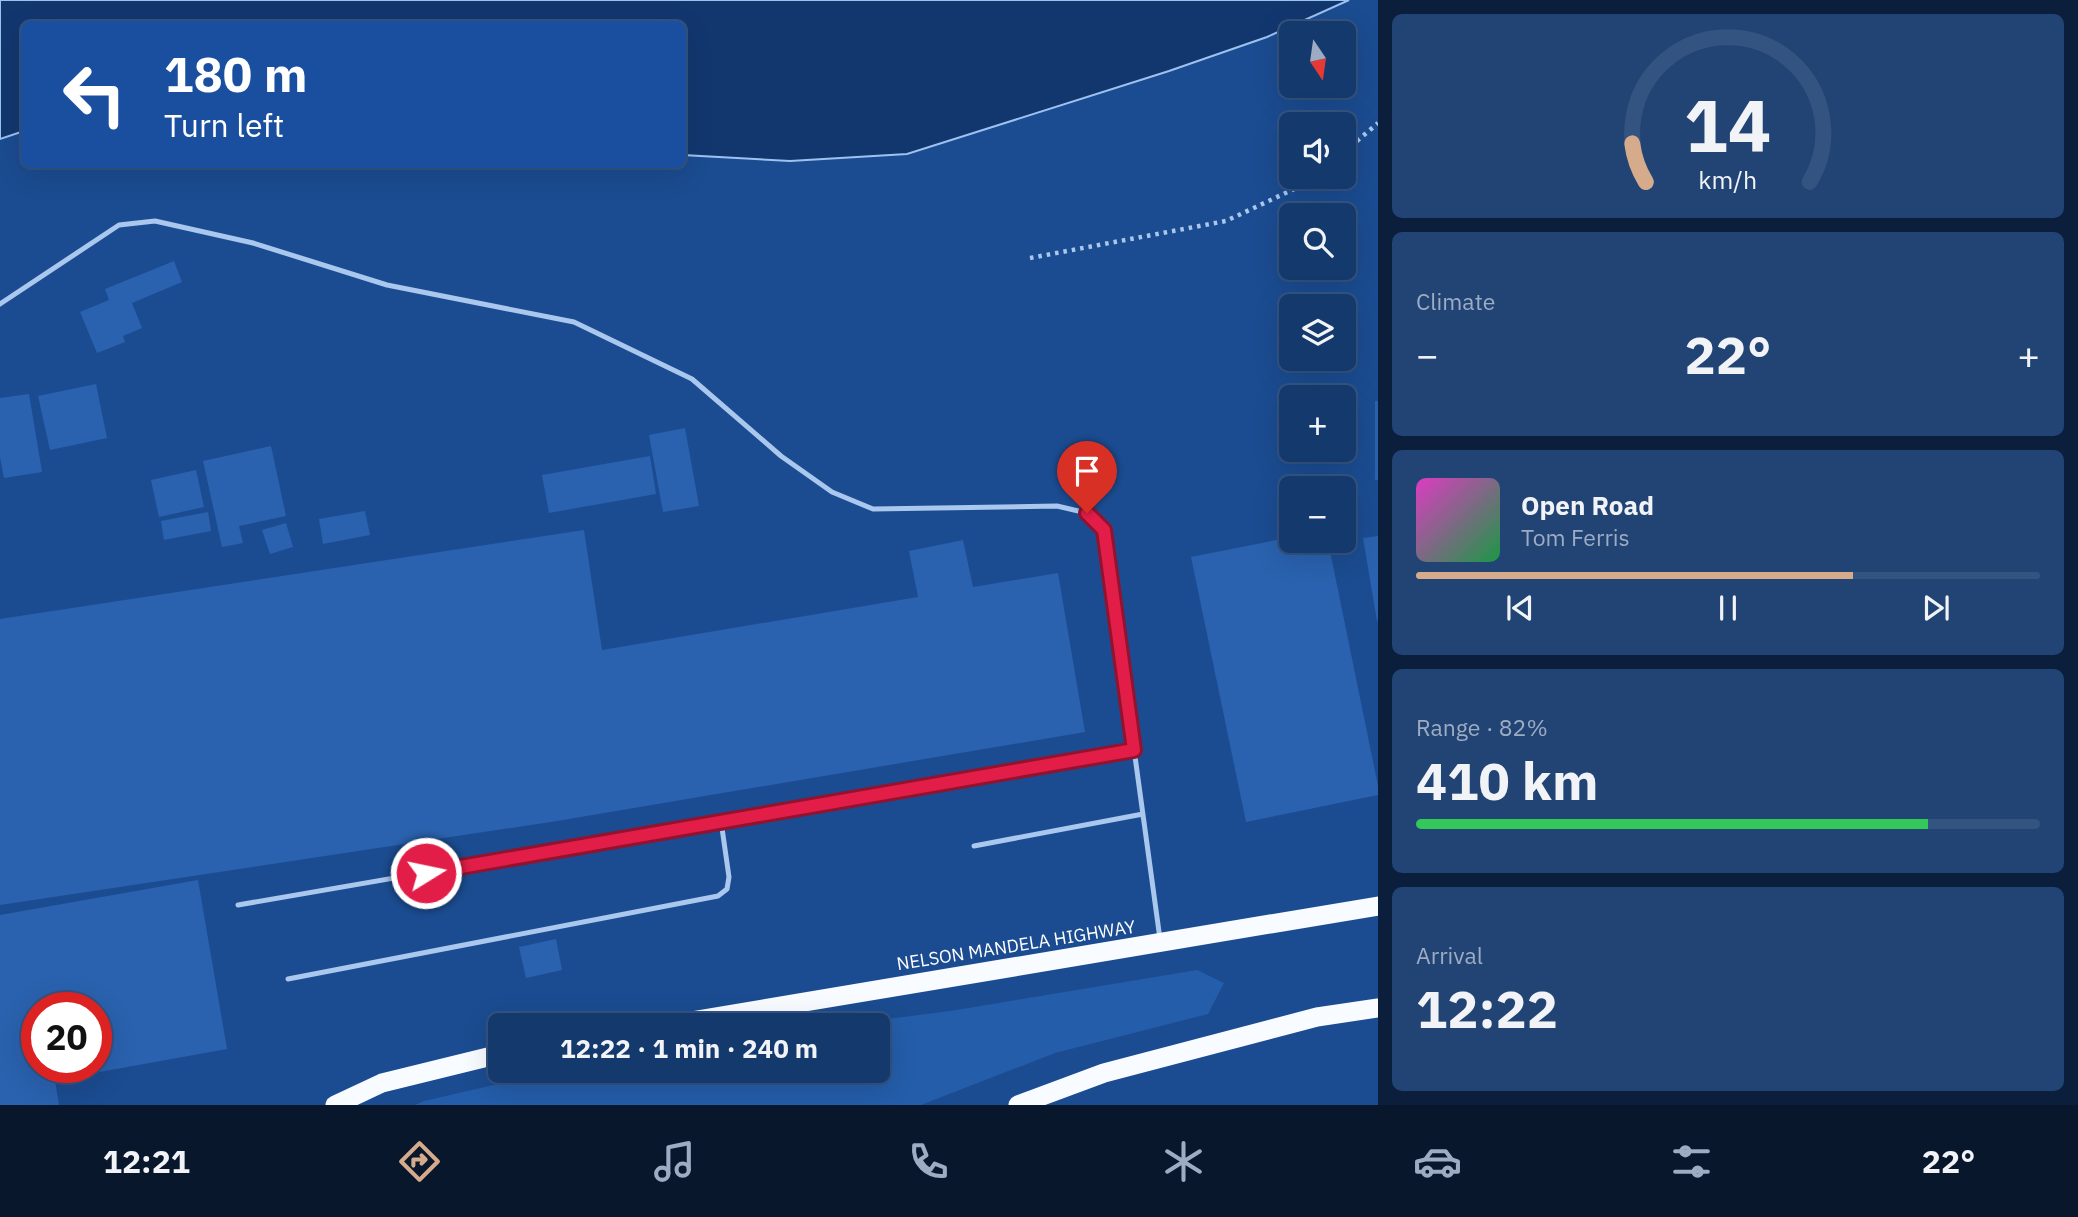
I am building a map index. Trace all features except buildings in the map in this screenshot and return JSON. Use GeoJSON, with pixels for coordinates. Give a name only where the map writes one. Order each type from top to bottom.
{"type":"FeatureCollection","features":[{"type":"Feature","properties":{"kind":"highway","name":"NELSON MANDELA HIGHWAY"},"geometry":{"type":"LineString","coordinates":[[738,1013],[1378,906]]}},
{"type":"Feature","properties":{"kind":"highway"},"geometry":{"type":"LineString","coordinates":[[1018,1105],[1104,1073],[1317,1017],[1378,1008]]}},
{"type":"Feature","properties":{"kind":"highway"},"geometry":{"type":"LineString","coordinates":[[335,1105],[382,1083],[488,1057]]}},
{"type":"Feature","properties":{"kind":"lane"},"geometry":{"type":"LineString","coordinates":[[0,304],[119,225],[155,221],[253,243],[387,285],[574,322],[692,379],[781,456],[832,492],[873,509],[1057,506],[1087,513],[1104,530],[1161,942]]}},
{"type":"Feature","properties":{"kind":"lane"},"geometry":{"type":"LineString","coordinates":[[238,905],[1134,750]]}},
{"type":"Feature","properties":{"kind":"lane"},"geometry":{"type":"LineString","coordinates":[[974,846],[1143,814]]}},
{"type":"Feature","properties":{"kind":"lane"},"geometry":{"type":"LineString","coordinates":[[288,979],[718,896],[727,889],[729,877],[721,821]]}},
{"type":"Feature","properties":{"kind":"path"},"geometry":{"type":"LineString","coordinates":[[1356,142],[1378,123]]}},
{"type":"Feature","properties":{"kind":"path"},"geometry":{"type":"LineString","coordinates":[[1030,258],[1226,221],[1294,189]]}},
{"type":"Feature","properties":{"kind":"shaded area"},"geometry":{"type":"Polygon","coordinates":[[[0,0],[1349,0],[1302,21],[1279,21],[1279,32],[1267,37],[907,154],[790,161],[686,155],[686,21],[21,21],[21,132],[0,139],[0,0]]]}},
{"type":"Feature","properties":{"kind":"shaded area"},"geometry":{"type":"Polygon","coordinates":[[[1197,970],[1224,983],[1208,1014],[1055,1053],[921,1105],[415,1105],[503,1083],[890,1083],[890,1019],[1197,970]]]}},
{"type":"Feature","properties":{"kind":"route"},"geometry":{"type":"LineString","coordinates":[[426,873],[1134,750],[1104,530],[1087,513]]}}]}
